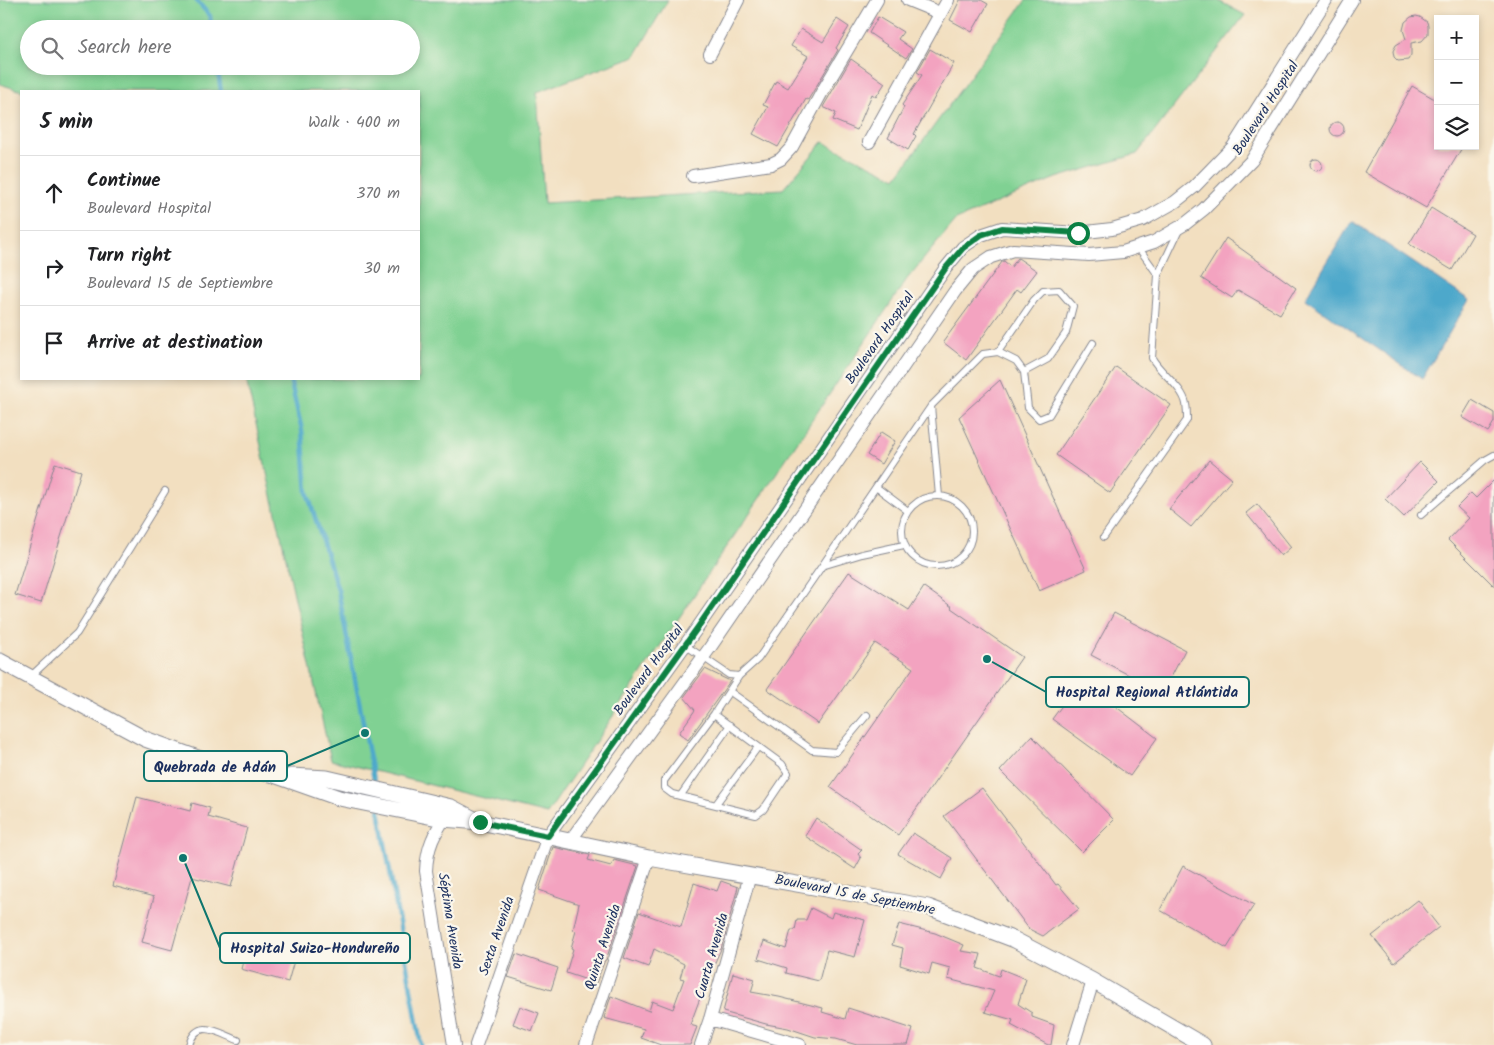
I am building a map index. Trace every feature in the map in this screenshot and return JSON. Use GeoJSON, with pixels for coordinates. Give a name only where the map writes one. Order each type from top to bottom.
{"type":"FeatureCollection","features":[{"type":"Feature","properties":{"kind":"street"},"geometry":{"type":"LineString","coordinates":[[710,54],[738,0]]}},
{"type":"Feature","properties":{"kind":"street"},"geometry":{"type":"LineString","coordinates":[[693,176],[771,164],[781,159],[792,147],[822,92],[877,0]]}},
{"type":"Feature","properties":{"kind":"street"},"geometry":{"type":"LineString","coordinates":[[908,0],[940,13]]}},
{"type":"Feature","properties":{"kind":"street"},"geometry":{"type":"LineString","coordinates":[[869,142],[948,0]]}},
{"type":"Feature","properties":{"kind":"street","name":"Boulevard Hospital"},"geometry":{"type":"LineString","coordinates":[[548,836],[685,646],[945,269],[963,248],[981,235],[1002,228],[1078,233],[1112,229],[1143,220],[1175,202],[1194,187],[1233,147],[1326,0]]}},
{"type":"Feature","properties":{"kind":"street","name":"Boulevard Hospital"},"geometry":{"type":"LineString","coordinates":[[570,841],[702,658],[973,269],[991,257],[1012,250],[1089,255],[1123,252],[1154,242],[1181,226],[1204,209],[1252,160],[1352,0]]}},
{"type":"Feature","properties":{"kind":"street","name":"Boulevard 15 de Septiembre"},"geometry":{"type":"LineString","coordinates":[[0,661],[145,738],[206,761],[274,775],[339,798],[404,811],[447,813]]}},
{"type":"Feature","properties":{"kind":"street","name":"Boulevard 15 de Septiembre"},"geometry":{"type":"LineString","coordinates":[[274,775],[327,778],[480,822],[648,858],[928,906],[1014,940],[1092,981],[1203,1045]]}},
{"type":"Feature","properties":{"kind":"street","name":"Séptima Avenida"},"geometry":{"type":"LineString","coordinates":[[447,813],[430,844],[426,871],[454,1045]]}},
{"type":"Feature","properties":{"kind":"street","name":"Sexta Avenida"},"geometry":{"type":"LineString","coordinates":[[476,1045],[548,836]]}},
{"type":"Feature","properties":{"kind":"street","name":"Quinta Avenida"},"geometry":{"type":"LineString","coordinates":[[586,1045],[648,858]]}},
{"type":"Feature","properties":{"kind":"street","name":"Cuarta Avenida"},"geometry":{"type":"LineString","coordinates":[[701,1045],[750,875]]}},
{"type":"Feature","properties":{"kind":"street"},"geometry":{"type":"LineString","coordinates":[[1073,1045],[1092,981]]}},
{"type":"Feature","properties":{"kind":"street"},"geometry":{"type":"LineString","coordinates":[[710,1019],[800,1045]]}},
{"type":"Feature","properties":{"kind":"lane"},"geometry":{"type":"LineString","coordinates":[[1104,537],[1187,420],[1186,402],[1172,381],[1157,367],[1152,358],[1158,275],[1181,226]]}},
{"type":"Feature","properties":{"kind":"lane"},"geometry":{"type":"LineString","coordinates":[[1138,247],[1158,275]]}},
{"type":"Feature","properties":{"kind":"lane"},"geometry":{"type":"LineString","coordinates":[[998,352],[1034,300],[1043,291],[1059,290],[1073,306],[1066,333],[1048,359],[1024,372]]}},
{"type":"Feature","properties":{"kind":"lane"},"geometry":{"type":"LineString","coordinates":[[714,714],[782,764],[788,773],[764,810],[756,815],[672,794],[664,788],[664,781],[714,714],[739,676],[758,659],[931,406],[982,354],[998,352],[1016,361],[1024,372],[1028,408],[1039,419],[1049,415],[1093,343]]}},
{"type":"Feature","properties":{"kind":"lane"},"geometry":{"type":"LineString","coordinates":[[931,406],[939,496]]}},
{"type":"Feature","properties":{"kind":"lane"},"geometry":{"type":"LineString","coordinates":[[1421,515],[1485,460],[1494,455]]}},
{"type":"Feature","properties":{"kind":"lane"},"geometry":{"type":"LineString","coordinates":[[876,487],[908,511]]}},
{"type":"Feature","properties":{"kind":"lane"},"geometry":{"type":"LineString","coordinates":[[30,677],[77,633],[166,491]]}},
{"type":"Feature","properties":{"kind":"lane"},"geometry":{"type":"LineString","coordinates":[[939,496],[957,502],[969,516],[972,535],[966,552],[952,564],[933,567],[916,560],[904,544],[902,527],[908,511],[916,503],[926,498],[939,496]]}},
{"type":"Feature","properties":{"kind":"lane"},"geometry":{"type":"LineString","coordinates":[[822,566],[904,544]]}},
{"type":"Feature","properties":{"kind":"lane"},"geometry":{"type":"LineString","coordinates":[[685,646],[729,675],[739,676]]}},
{"type":"Feature","properties":{"kind":"lane"},"geometry":{"type":"LineString","coordinates":[[729,690],[812,750],[836,752],[866,714]]}},
{"type":"Feature","properties":{"kind":"lane"},"geometry":{"type":"LineString","coordinates":[[681,795],[730,725]]}},
{"type":"Feature","properties":{"kind":"lane"},"geometry":{"type":"LineString","coordinates":[[716,804],[758,747]]}},
{"type":"Feature","properties":{"kind":"lane"},"geometry":{"type":"LineString","coordinates":[[189,1045],[195,1031],[205,1028],[238,1040]]}},
{"type":"Feature","properties":{"kind":"green space"},"geometry":{"type":"Polygon","coordinates":[[[0,0],[668,0],[635,56],[537,92],[544,203],[783,189],[823,142],[896,178],[1026,0],[1217,0],[1245,15],[1137,154],[1053,179],[956,220],[907,279],[547,814],[331,760],[246,380],[420,380],[420,90],[20,90],[0,84],[0,0]]]}},
{"type":"Feature","properties":{"kind":"water"},"geometry":{"type":"Polygon","coordinates":[[[1352,221],[1469,300],[1422,379],[1305,299],[1352,221]]]}},
{"type":"Feature","properties":{"kind":"building"},"geometry":{"type":"Polygon","coordinates":[[[960,0],[981,0],[988,4],[972,32],[950,20],[960,0]]]}},
{"type":"Feature","properties":{"kind":"building"},"geometry":{"type":"Polygon","coordinates":[[[1416,16],[1427,22],[1428,34],[1422,41],[1411,43],[1411,55],[1408,60],[1398,61],[1394,57],[1393,51],[1396,45],[1406,39],[1403,30],[1405,22],[1411,17],[1416,16]]]}},
{"type":"Feature","properties":{"kind":"building"},"geometry":{"type":"Polygon","coordinates":[[[878,17],[903,32],[898,39],[912,49],[906,58],[869,33],[878,17]]]}},
{"type":"Feature","properties":{"kind":"building"},"geometry":{"type":"Polygon","coordinates":[[[837,19],[849,27],[836,48],[838,50],[778,147],[753,134],[768,107],[763,105],[776,81],[788,88],[808,56],[791,46],[801,29],[823,42],[837,19]]]}},
{"type":"Feature","properties":{"kind":"building"},"geometry":{"type":"Polygon","coordinates":[[[930,49],[954,63],[914,134],[916,136],[908,150],[888,138],[904,107],[902,105],[922,75],[917,72],[930,49]]]}},
{"type":"Feature","properties":{"kind":"building"},"geometry":{"type":"Polygon","coordinates":[[[851,59],[885,83],[876,97],[872,94],[857,130],[833,120],[836,113],[823,107],[851,59]]]}},
{"type":"Feature","properties":{"kind":"building"},"geometry":{"type":"Polygon","coordinates":[[[1412,86],[1434,99],[1434,150],[1461,150],[1426,208],[1364,172],[1412,86]]]}},
{"type":"Feature","properties":{"kind":"building"},"geometry":{"type":"Polygon","coordinates":[[[1337,122],[1342,124],[1344,129],[1342,134],[1337,136],[1332,134],[1330,129],[1332,124],[1337,122]]]}},
{"type":"Feature","properties":{"kind":"building"},"geometry":{"type":"Polygon","coordinates":[[[1314,159],[1318,159],[1322,165],[1318,171],[1314,171],[1310,167],[1310,163],[1314,159]]]}},
{"type":"Feature","properties":{"kind":"building"},"geometry":{"type":"Polygon","coordinates":[[[1431,208],[1473,234],[1452,270],[1409,244],[1431,208]]]}},
{"type":"Feature","properties":{"kind":"building"},"geometry":{"type":"Polygon","coordinates":[[[1226,238],[1296,288],[1280,314],[1238,290],[1232,298],[1201,278],[1226,238]]]}},
{"type":"Feature","properties":{"kind":"building"},"geometry":{"type":"Polygon","coordinates":[[[1018,258],[1037,271],[1021,292],[1017,289],[966,360],[943,342],[1002,262],[1004,261],[1011,267],[1018,258]]]}},
{"type":"Feature","properties":{"kind":"building"},"geometry":{"type":"Polygon","coordinates":[[[1116,367],[1171,405],[1110,493],[1056,455],[1116,367]]]}},
{"type":"Feature","properties":{"kind":"building"},"geometry":{"type":"Polygon","coordinates":[[[1000,380],[1086,570],[1039,591],[959,417],[1000,380]]]}},
{"type":"Feature","properties":{"kind":"building"},"geometry":{"type":"Polygon","coordinates":[[[1472,400],[1494,413],[1494,422],[1488,432],[1462,417],[1472,400]]]}},
{"type":"Feature","properties":{"kind":"building"},"geometry":{"type":"Polygon","coordinates":[[[881,432],[895,441],[881,464],[867,455],[881,432]]]}},
{"type":"Feature","properties":{"kind":"building"},"geometry":{"type":"Polygon","coordinates":[[[1209,460],[1232,479],[1191,527],[1169,509],[1209,460]]]}},
{"type":"Feature","properties":{"kind":"building"},"geometry":{"type":"Polygon","coordinates":[[[1420,462],[1439,481],[1404,517],[1385,499],[1420,462]]]}},
{"type":"Feature","properties":{"kind":"building"},"geometry":{"type":"Polygon","coordinates":[[[55,463],[81,471],[41,603],[15,595],[55,463]]]}},
{"type":"Feature","properties":{"kind":"building"},"geometry":{"type":"Polygon","coordinates":[[[1494,480],[1494,586],[1448,540],[1469,518],[1457,507],[1471,493],[1476,498],[1494,480]]]}},
{"type":"Feature","properties":{"kind":"building"},"geometry":{"type":"Polygon","coordinates":[[[1257,504],[1291,547],[1281,556],[1246,513],[1257,504]]]}},
{"type":"Feature","properties":{"kind":"building"},"geometry":{"type":"Polygon","coordinates":[[[849,572],[909,610],[924,587],[1022,657],[898,835],[830,787],[913,668],[875,643],[818,724],[767,689],[849,572]]]}},
{"type":"Feature","properties":{"kind":"building"},"geometry":{"type":"Polygon","coordinates":[[[1114,613],[1185,650],[1163,693],[1091,655],[1114,613]]]}},
{"type":"Feature","properties":{"kind":"building"},"geometry":{"type":"Polygon","coordinates":[[[705,669],[730,681],[688,740],[679,733],[695,710],[684,697],[705,669]]]}},
{"type":"Feature","properties":{"kind":"building"},"geometry":{"type":"Polygon","coordinates":[[[1081,680],[1157,738],[1130,776],[1052,719],[1081,680]]]}},
{"type":"Feature","properties":{"kind":"building"},"geometry":{"type":"Polygon","coordinates":[[[1032,736],[1114,820],[1082,852],[1000,771],[1032,736]]]}},
{"type":"Feature","properties":{"kind":"building"},"geometry":{"type":"Polygon","coordinates":[[[982,788],[1056,885],[1058,884],[1079,909],[1043,936],[1029,929],[944,816],[982,788]]]}},
{"type":"Feature","properties":{"kind":"building"},"geometry":{"type":"Polygon","coordinates":[[[137,797],[190,811],[192,803],[210,808],[208,817],[247,828],[231,887],[192,877],[172,950],[142,942],[154,897],[113,886],[137,797]]]}},
{"type":"Feature","properties":{"kind":"building"},"geometry":{"type":"Polygon","coordinates":[[[816,818],[862,850],[858,854],[861,858],[855,869],[805,836],[816,818]]]}},
{"type":"Feature","properties":{"kind":"building"},"geometry":{"type":"Polygon","coordinates":[[[913,833],[952,858],[941,879],[898,854],[913,833]]]}},
{"type":"Feature","properties":{"kind":"building"},"geometry":{"type":"Polygon","coordinates":[[[553,847],[590,855],[588,860],[611,866],[614,860],[638,866],[606,960],[596,983],[566,973],[573,949],[571,948],[576,931],[573,930],[579,904],[539,890],[553,847]]]}},
{"type":"Feature","properties":{"kind":"building"},"geometry":{"type":"Polygon","coordinates":[[[1183,866],[1254,905],[1227,948],[1160,910],[1183,866]]]}},
{"type":"Feature","properties":{"kind":"building"},"geometry":{"type":"Polygon","coordinates":[[[721,881],[738,887],[721,949],[690,1025],[697,1027],[690,1045],[661,1045],[641,1038],[644,1029],[604,1018],[611,996],[649,1011],[652,1001],[673,1009],[684,979],[680,978],[684,964],[654,949],[648,967],[624,958],[639,912],[681,927],[694,883],[717,891],[721,881]]]}},
{"type":"Feature","properties":{"kind":"building"},"geometry":{"type":"Polygon","coordinates":[[[1418,900],[1439,927],[1394,963],[1372,936],[1418,900]]]}},
{"type":"Feature","properties":{"kind":"building"},"geometry":{"type":"Polygon","coordinates":[[[811,908],[831,918],[833,912],[865,920],[855,957],[827,950],[819,981],[786,973],[787,968],[758,959],[764,941],[786,949],[791,930],[795,930],[797,920],[806,920],[811,908]]]}},
{"type":"Feature","properties":{"kind":"building"},"geometry":{"type":"Polygon","coordinates":[[[899,924],[935,933],[964,945],[961,951],[981,954],[977,968],[999,976],[1001,969],[1026,979],[1018,1004],[1032,1013],[1032,1017],[1054,1025],[1051,1045],[1011,1025],[1013,1020],[985,1012],[994,991],[948,979],[950,968],[932,963],[929,974],[900,965],[903,948],[892,945],[899,924]]]}},
{"type":"Feature","properties":{"kind":"building"},"geometry":{"type":"Polygon","coordinates":[[[281,945],[297,950],[288,982],[241,969],[245,953],[276,962],[281,945]]]}},
{"type":"Feature","properties":{"kind":"building"},"geometry":{"type":"Polygon","coordinates":[[[516,954],[558,968],[551,990],[508,977],[516,954]]]}},
{"type":"Feature","properties":{"kind":"building"},"geometry":{"type":"Polygon","coordinates":[[[733,973],[755,979],[751,992],[823,1008],[822,1012],[845,1019],[848,1008],[913,1029],[908,1045],[857,1045],[836,1039],[815,1037],[788,1028],[723,1012],[733,973]]]}},
{"type":"Feature","properties":{"kind":"building"},"geometry":{"type":"Polygon","coordinates":[[[520,1006],[539,1013],[532,1031],[513,1024],[520,1006]]]}},
{"type":"Feature","properties":{"kind":"waterway"},"geometry":{"type":"LineString","coordinates":[[196,0],[210,16],[211,20]]}},
{"type":"Feature","properties":{"kind":"waterway"},"geometry":{"type":"LineString","coordinates":[[218,75],[221,90]]}},
{"type":"Feature","properties":{"kind":"waterway"},"geometry":{"type":"LineString","coordinates":[[290,380],[302,430],[307,492],[338,590],[375,785]]}},
{"type":"Feature","properties":{"kind":"waterway"},"geometry":{"type":"LineString","coordinates":[[379,810],[421,1045]]}},
{"type":"Feature","properties":{"kind":"place","name":"Hospital Regional Atlántida"},"geometry":{"type":"Point","coordinates":[987,659]}},
{"type":"Feature","properties":{"kind":"place","name":"Quebrada de Adán"},"geometry":{"type":"Point","coordinates":[365,733]}},
{"type":"Feature","properties":{"kind":"place","name":"Hospital Suizo-Hondureño"},"geometry":{"type":"Point","coordinates":[183,858]}},
{"type":"Feature","properties":{"kind":"route"},"geometry":{"type":"LineString","coordinates":[[480,822],[548,836],[698,627],[945,269],[963,248],[981,235],[1002,228],[1078,233]]}}]}
